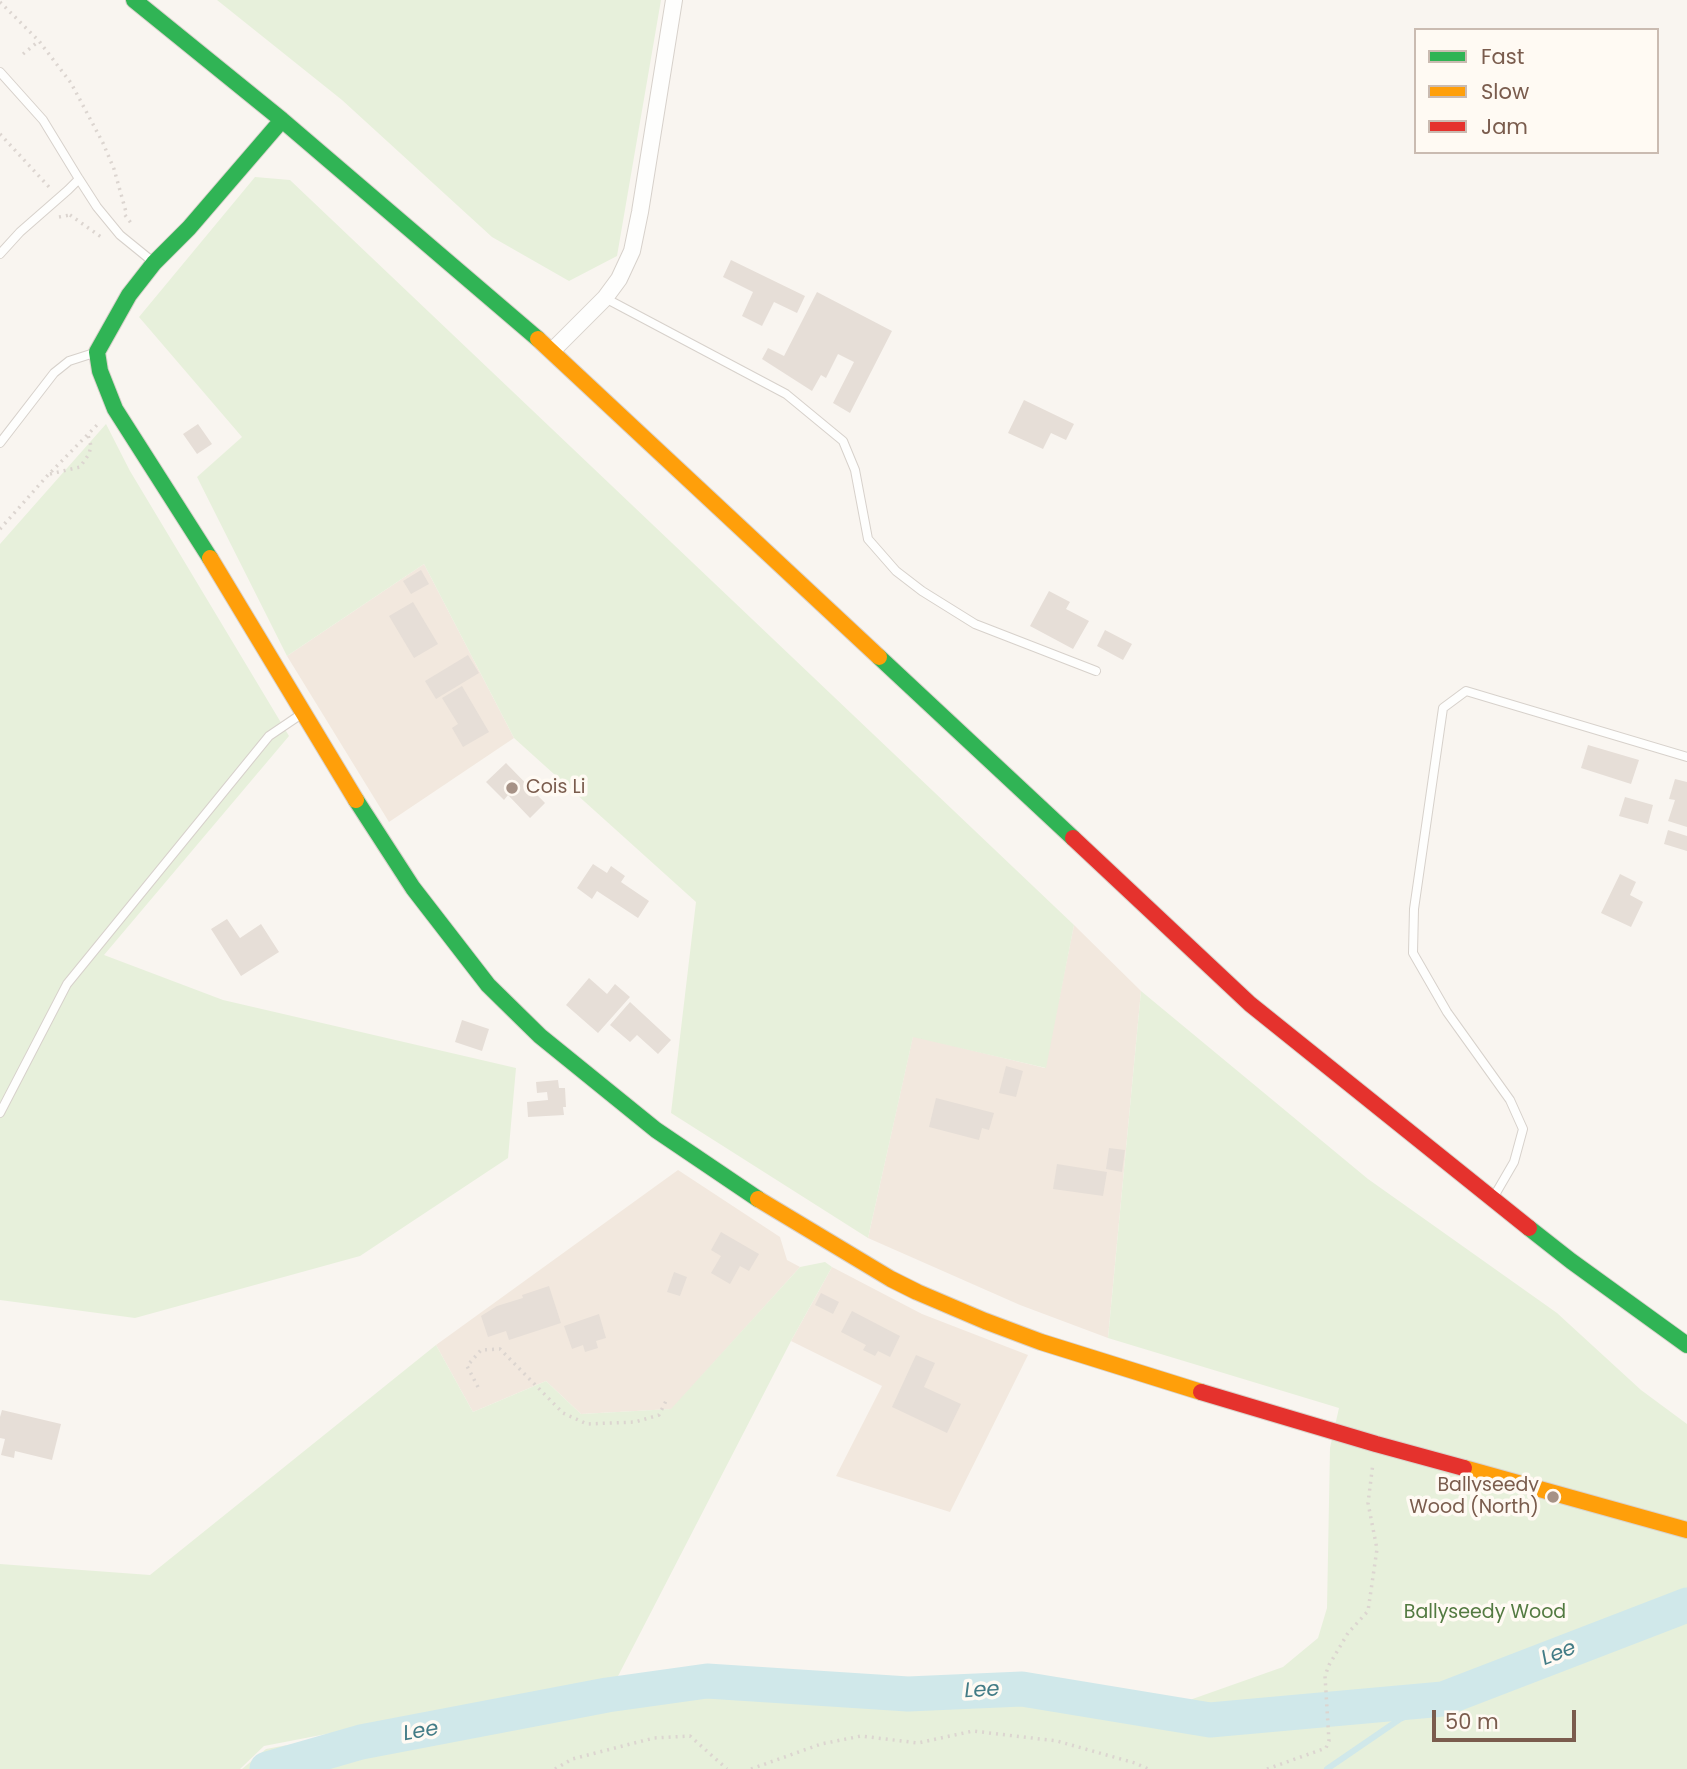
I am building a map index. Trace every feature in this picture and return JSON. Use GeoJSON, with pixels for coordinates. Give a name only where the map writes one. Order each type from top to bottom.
{"type":"FeatureCollection","features":[{"type":"Feature","properties":{"kind":"main road"},"geometry":{"type":"LineString","coordinates":[[134,0],[282,120],[552,351],[1250,1004],[1571,1261],[1687,1345]]}},
{"type":"Feature","properties":{"kind":"main road"},"geometry":{"type":"LineString","coordinates":[[282,120],[129,295],[97,352],[100,371],[115,409],[186,519],[342,779],[413,888],[488,985],[540,1036],[656,1130],[780,1213],[891,1279],[918,1292],[1041,1342],[1376,1444],[1687,1530]]}},
{"type":"Feature","properties":{"kind":"street"},"geometry":{"type":"LineString","coordinates":[[552,351],[605,299],[619,279],[632,251],[674,0]]}},
{"type":"Feature","properties":{"kind":"lane"},"geometry":{"type":"LineString","coordinates":[[0,72],[35,109],[97,206],[120,235],[155,263]]}},
{"type":"Feature","properties":{"kind":"lane"},"geometry":{"type":"LineString","coordinates":[[0,254],[20,232],[79,179]]}},
{"type":"Feature","properties":{"kind":"lane"},"geometry":{"type":"LineString","coordinates":[[605,299],[786,394],[844,441],[855,470],[868,538],[896,571],[922,591],[975,624],[1096,671]]}},
{"type":"Feature","properties":{"kind":"lane"},"geometry":{"type":"LineString","coordinates":[[0,443],[54,373],[69,361],[97,352]]}},
{"type":"Feature","properties":{"kind":"lane"},"geometry":{"type":"LineString","coordinates":[[1493,1198],[1514,1162],[1523,1129],[1510,1100],[1447,1012],[1413,953],[1414,909],[1443,708],[1466,691],[1687,757]]}},
{"type":"Feature","properties":{"kind":"lane"},"geometry":{"type":"LineString","coordinates":[[0,1113],[66,984],[269,736],[303,713]]}},
{"type":"Feature","properties":{"kind":"path"},"geometry":{"type":"LineString","coordinates":[[0,2],[39,41],[71,83],[114,169],[125,215],[131,223]]}},
{"type":"Feature","properties":{"kind":"path"},"geometry":{"type":"LineString","coordinates":[[23,54],[39,41]]}},
{"type":"Feature","properties":{"kind":"path"},"geometry":{"type":"LineString","coordinates":[[0,134],[52,190]]}},
{"type":"Feature","properties":{"kind":"path"},"geometry":{"type":"LineString","coordinates":[[64,205],[70,215],[111,244]]}},
{"type":"Feature","properties":{"kind":"path"},"geometry":{"type":"LineString","coordinates":[[0,529],[48,475],[88,434],[91,446],[89,454],[79,467],[48,475]]}},
{"type":"Feature","properties":{"kind":"path"},"geometry":{"type":"LineString","coordinates":[[478,1387],[467,1366],[481,1350],[500,1349],[563,1413],[587,1424],[635,1422],[659,1415],[667,1399]]}},
{"type":"Feature","properties":{"kind":"path"},"geometry":{"type":"LineString","coordinates":[[1267,1769],[1326,1748],[1329,1741],[1325,1676],[1348,1633],[1368,1611],[1377,1549],[1368,1503],[1370,1479]]}},
{"type":"Feature","properties":{"kind":"path"},"geometry":{"type":"LineString","coordinates":[[751,1769],[821,1744],[861,1736],[918,1743],[973,1731],[1056,1741],[1135,1763],[1147,1769]]}},
{"type":"Feature","properties":{"kind":"path"},"geometry":{"type":"LineString","coordinates":[[555,1769],[572,1759],[653,1738],[690,1735],[727,1769]]}},
{"type":"Feature","properties":{"kind":"shaded area"},"geometry":{"type":"Polygon","coordinates":[[[424,564],[514,738],[389,822],[287,656],[424,564]]]}},
{"type":"Feature","properties":{"kind":"shaded area"},"geometry":{"type":"Polygon","coordinates":[[[1074,925],[1141,991],[1108,1338],[1020,1305],[868,1238],[913,1036],[1045,1068],[1074,925]]]}},
{"type":"Feature","properties":{"kind":"shaded area"},"geometry":{"type":"Polygon","coordinates":[[[678,1170],[780,1237],[787,1260],[800,1267],[672,1409],[581,1414],[546,1381],[473,1412],[436,1345],[678,1170]]]}},
{"type":"Feature","properties":{"kind":"shaded area"},"geometry":{"type":"Polygon","coordinates":[[[832,1267],[922,1314],[1028,1355],[950,1512],[836,1476],[882,1386],[791,1341],[832,1267]]]}},
{"type":"Feature","properties":{"kind":"green space"},"geometry":{"type":"Polygon","coordinates":[[[217,0],[661,0],[617,256],[569,281],[492,237],[342,100],[217,0]]]}},
{"type":"Feature","properties":{"kind":"green space"},"geometry":{"type":"Polygon","coordinates":[[[255,177],[290,180],[1074,925],[1046,1068],[913,1037],[868,1238],[671,1113],[696,902],[514,738],[424,564],[287,656],[197,477],[242,437],[139,317],[255,177]]]}},
{"type":"Feature","properties":{"kind":"green space"},"geometry":{"type":"Polygon","coordinates":[[[106,424],[130,471],[289,736],[104,955],[223,1000],[516,1068],[508,1158],[360,1256],[135,1318],[0,1300],[0,544],[106,424]]]}},
{"type":"Feature","properties":{"kind":"green space","name":"Ballyseedy Wood"},"geometry":{"type":"Polygon","coordinates":[[[1141,991],[1368,1179],[1557,1313],[1641,1390],[1687,1424],[1687,1769],[242,1769],[266,1749],[679,1672],[896,1683],[1021,1678],[1184,1702],[1283,1667],[1318,1638],[1327,1608],[1330,1448],[1339,1408],[1108,1338],[1141,991]]]}},
{"type":"Feature","properties":{"kind":"green space"},"geometry":{"type":"Polygon","coordinates":[[[825,1262],[832,1267],[617,1678],[264,1746],[240,1769],[0,1769],[0,1564],[150,1575],[436,1345],[473,1412],[546,1381],[581,1414],[671,1409],[800,1267],[825,1262]]]}},
{"type":"Feature","properties":{"kind":"building"},"geometry":{"type":"Polygon","coordinates":[[[731,260],[805,296],[797,313],[774,302],[762,326],[742,316],[753,292],[723,277],[731,260]]]}},
{"type":"Feature","properties":{"kind":"building"},"geometry":{"type":"Polygon","coordinates":[[[817,292],[892,331],[850,413],[833,403],[854,362],[838,354],[826,378],[821,375],[812,391],[762,359],[768,348],[784,356],[817,292]]]}},
{"type":"Feature","properties":{"kind":"building"},"geometry":{"type":"Polygon","coordinates":[[[1024,400],[1074,424],[1066,440],[1051,433],[1043,449],[1008,433],[1024,400]]]}},
{"type":"Feature","properties":{"kind":"building"},"geometry":{"type":"Polygon","coordinates":[[[198,424],[212,444],[197,454],[183,434],[198,424]]]}},
{"type":"Feature","properties":{"kind":"building"},"geometry":{"type":"Polygon","coordinates":[[[421,570],[429,584],[411,594],[403,581],[421,570]]]}},
{"type":"Feature","properties":{"kind":"building"},"geometry":{"type":"Polygon","coordinates":[[[1049,591],[1070,602],[1066,609],[1089,621],[1073,649],[1030,626],[1049,591]]]}},
{"type":"Feature","properties":{"kind":"building"},"geometry":{"type":"Polygon","coordinates":[[[413,602],[438,644],[414,658],[389,616],[413,602]]]}},
{"type":"Feature","properties":{"kind":"building"},"geometry":{"type":"Polygon","coordinates":[[[1105,630],[1132,644],[1123,660],[1097,646],[1105,630]]]}},
{"type":"Feature","properties":{"kind":"building"},"geometry":{"type":"Polygon","coordinates":[[[468,655],[479,673],[436,699],[425,681],[468,655]]]}},
{"type":"Feature","properties":{"kind":"building"},"geometry":{"type":"Polygon","coordinates":[[[462,686],[489,732],[463,747],[452,728],[458,724],[442,698],[462,686]]]}},
{"type":"Feature","properties":{"kind":"building"},"geometry":{"type":"Polygon","coordinates":[[[1588,745],[1639,760],[1631,784],[1581,768],[1588,745]]]}},
{"type":"Feature","properties":{"kind":"building","name":"Cois Li"},"geometry":{"type":"Polygon","coordinates":[[[506,763],[545,803],[530,818],[508,795],[504,800],[486,782],[506,763]]]}},
{"type":"Feature","properties":{"kind":"building"},"geometry":{"type":"Polygon","coordinates":[[[1675,779],[1687,782],[1687,827],[1668,821],[1675,800],[1669,799],[1675,779]]]}},
{"type":"Feature","properties":{"kind":"building"},"geometry":{"type":"Polygon","coordinates":[[[1625,797],[1653,805],[1648,824],[1619,816],[1625,797]]]}},
{"type":"Feature","properties":{"kind":"building"},"geometry":{"type":"Polygon","coordinates":[[[1668,830],[1687,836],[1687,851],[1664,844],[1668,830]]]}},
{"type":"Feature","properties":{"kind":"building"},"geometry":{"type":"Polygon","coordinates":[[[593,864],[607,873],[611,866],[625,876],[621,882],[649,901],[638,918],[597,891],[592,899],[577,888],[593,864]]]}},
{"type":"Feature","properties":{"kind":"building"},"geometry":{"type":"Polygon","coordinates":[[[1620,874],[1636,882],[1630,895],[1643,902],[1631,927],[1601,913],[1620,874]]]}},
{"type":"Feature","properties":{"kind":"building"},"geometry":{"type":"Polygon","coordinates":[[[227,919],[240,938],[261,924],[279,952],[241,976],[211,929],[227,919]]]}},
{"type":"Feature","properties":{"kind":"building"},"geometry":{"type":"Polygon","coordinates":[[[589,978],[607,994],[615,984],[630,997],[598,1033],[566,1005],[589,978]]]}},
{"type":"Feature","properties":{"kind":"building"},"geometry":{"type":"Polygon","coordinates":[[[630,1002],[671,1040],[658,1054],[637,1035],[630,1042],[610,1025],[630,1002]]]}},
{"type":"Feature","properties":{"kind":"building"},"geometry":{"type":"Polygon","coordinates":[[[462,1020],[489,1029],[482,1051],[455,1042],[462,1020]]]}},
{"type":"Feature","properties":{"kind":"building"},"geometry":{"type":"Polygon","coordinates":[[[1006,1066],[1023,1071],[1016,1097],[999,1093],[1006,1066]]]}},
{"type":"Feature","properties":{"kind":"building"},"geometry":{"type":"Polygon","coordinates":[[[558,1080],[559,1088],[565,1088],[564,1115],[528,1117],[527,1102],[548,1100],[547,1092],[537,1093],[536,1082],[558,1080]]]}},
{"type":"Feature","properties":{"kind":"building"},"geometry":{"type":"Polygon","coordinates":[[[936,1098],[994,1113],[989,1130],[982,1128],[979,1140],[929,1127],[936,1098]]]}},
{"type":"Feature","properties":{"kind":"building"},"geometry":{"type":"Polygon","coordinates":[[[1109,1148],[1125,1150],[1122,1172],[1106,1169],[1109,1148]]]}},
{"type":"Feature","properties":{"kind":"building"},"geometry":{"type":"Polygon","coordinates":[[[1057,1164],[1107,1172],[1103,1196],[1053,1189],[1057,1164]]]}},
{"type":"Feature","properties":{"kind":"building"},"geometry":{"type":"Polygon","coordinates":[[[721,1232],[759,1254],[749,1271],[740,1266],[730,1284],[711,1273],[721,1256],[711,1250],[721,1232]]]}},
{"type":"Feature","properties":{"kind":"building"},"geometry":{"type":"Polygon","coordinates":[[[674,1272],[687,1277],[680,1296],[667,1292],[674,1272]]]}},
{"type":"Feature","properties":{"kind":"building"},"geometry":{"type":"Polygon","coordinates":[[[549,1286],[561,1323],[509,1340],[506,1331],[488,1337],[481,1316],[497,1306],[549,1286]]]}},
{"type":"Feature","properties":{"kind":"building"},"geometry":{"type":"Polygon","coordinates":[[[821,1293],[839,1302],[833,1314],[815,1305],[821,1293]]]}},
{"type":"Feature","properties":{"kind":"building"},"geometry":{"type":"Polygon","coordinates":[[[852,1311],[900,1336],[890,1357],[878,1351],[875,1356],[863,1350],[866,1345],[841,1332],[852,1311]]]}},
{"type":"Feature","properties":{"kind":"building"},"geometry":{"type":"Polygon","coordinates":[[[599,1314],[606,1338],[596,1341],[598,1348],[585,1352],[583,1345],[572,1349],[564,1326],[599,1314]]]}},
{"type":"Feature","properties":{"kind":"building"},"geometry":{"type":"Polygon","coordinates":[[[916,1355],[935,1363],[924,1387],[961,1404],[947,1433],[892,1407],[916,1355]]]}},
{"type":"Feature","properties":{"kind":"building"},"geometry":{"type":"Polygon","coordinates":[[[2,1410],[61,1424],[52,1460],[15,1451],[14,1458],[1,1455],[5,1439],[0,1438],[2,1410]]]}},
{"type":"Feature","properties":{"kind":"waterway","name":"Lee"},"geometry":{"type":"LineString","coordinates":[[267,1769],[361,1742],[607,1695],[707,1681],[908,1694],[1022,1689],[1210,1720],[1443,1699],[1687,1605]]}},
{"type":"Feature","properties":{"kind":"waterway"},"geometry":{"type":"LineString","coordinates":[[1327,1769],[1400,1719],[1443,1699]]}},
{"type":"Feature","properties":{"kind":"traffic: fast"},"geometry":{"type":"LineString","coordinates":[[134,0],[282,120],[538,339]]}},
{"type":"Feature","properties":{"kind":"traffic: fast"},"geometry":{"type":"LineString","coordinates":[[210,558],[115,409],[100,371],[97,352],[129,295],[154,263],[189,228],[282,120]]}},
{"type":"Feature","properties":{"kind":"traffic: fast"},"geometry":{"type":"LineString","coordinates":[[879,657],[1073,838]]}},
{"type":"Feature","properties":{"kind":"traffic: fast"},"geometry":{"type":"LineString","coordinates":[[356,800],[413,888],[488,985],[540,1036],[656,1130],[758,1199]]}},
{"type":"Feature","properties":{"kind":"traffic: fast"},"geometry":{"type":"LineString","coordinates":[[1529,1228],[1687,1345]]}},
{"type":"Feature","properties":{"kind":"traffic: slow"},"geometry":{"type":"LineString","coordinates":[[538,339],[879,657]]}},
{"type":"Feature","properties":{"kind":"traffic: slow"},"geometry":{"type":"LineString","coordinates":[[210,558],[356,800]]}},
{"type":"Feature","properties":{"kind":"traffic: slow"},"geometry":{"type":"LineString","coordinates":[[758,1199],[917,1292],[1041,1342],[1201,1392]]}},
{"type":"Feature","properties":{"kind":"traffic: slow"},"geometry":{"type":"LineString","coordinates":[[1464,1468],[1687,1530]]}},
{"type":"Feature","properties":{"kind":"traffic: jam"},"geometry":{"type":"LineString","coordinates":[[1073,838],[1250,1004],[1529,1228]]}},
{"type":"Feature","properties":{"kind":"traffic: jam"},"geometry":{"type":"LineString","coordinates":[[1201,1392],[1464,1468]]}},
{"type":"Feature","properties":{"kind":"place","name":"Cois Li"},"geometry":{"type":"Point","coordinates":[512,788]}},
{"type":"Feature","properties":{"kind":"place","name":"Ballyseedy Wood (North)"},"geometry":{"type":"Point","coordinates":[1553,1497]}}]}
